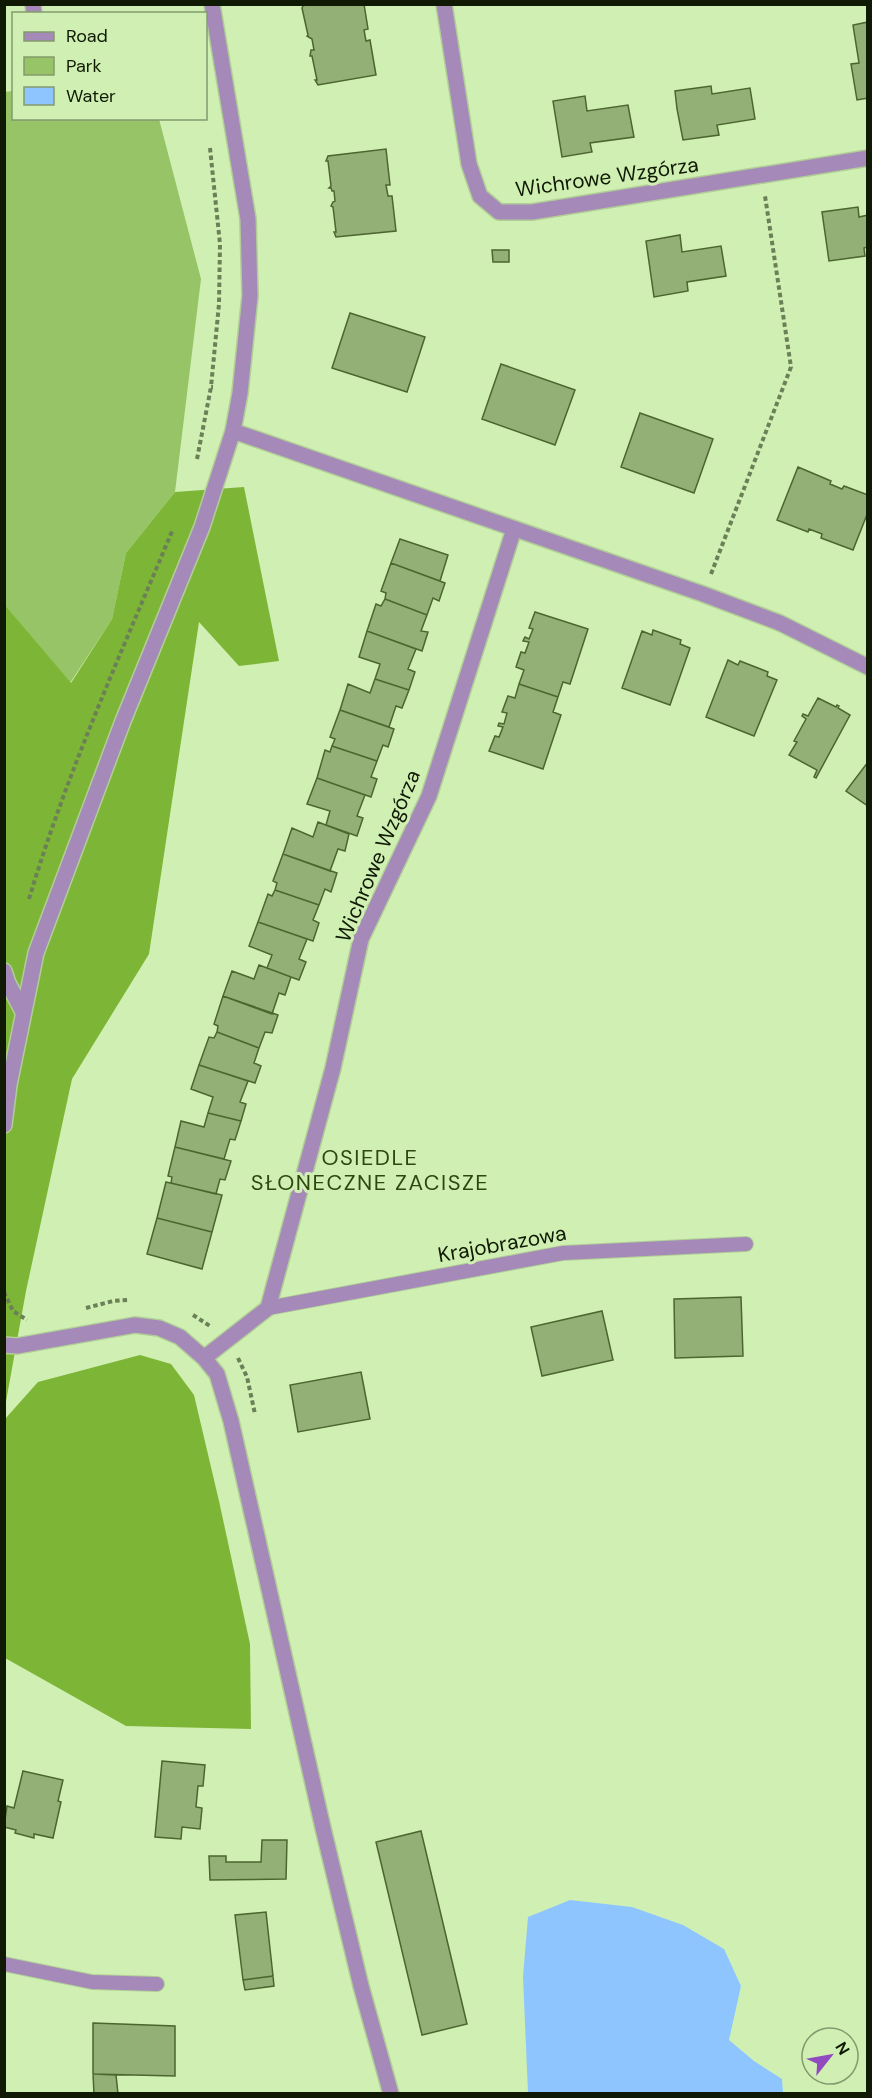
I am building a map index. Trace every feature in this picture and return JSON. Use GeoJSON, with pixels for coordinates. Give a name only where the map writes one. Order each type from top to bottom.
{"type":"FeatureCollection","features":[{"type":"Feature","properties":{"kind":"street"},"geometry":{"type":"LineString","coordinates":[[4,1125],[9,1085],[36,953],[123,721],[202,526],[233,431],[240,393],[250,296],[248,219],[212,4]]}},
{"type":"Feature","properties":{"kind":"street","name":"Wichrowe Wzgórza"},"geometry":{"type":"LineString","coordinates":[[444,4],[469,164],[480,196],[499,212],[532,212],[867,158]]}},
{"type":"Feature","properties":{"kind":"street"},"geometry":{"type":"LineString","coordinates":[[233,431],[703,594],[780,623],[867,667]]}},
{"type":"Feature","properties":{"kind":"street","name":"Wichrowe Wzgórza"},"geometry":{"type":"LineString","coordinates":[[268,1308],[333,1068],[361,939],[429,796],[514,529]]}},
{"type":"Feature","properties":{"kind":"street"},"geometry":{"type":"LineString","coordinates":[[4,971],[23,1012]]}},
{"type":"Feature","properties":{"kind":"street"},"geometry":{"type":"LineString","coordinates":[[204,1358],[268,1308]]}},
{"type":"Feature","properties":{"kind":"street"},"geometry":{"type":"LineString","coordinates":[[4,1345],[17,1346],[135,1325],[159,1328],[180,1337],[204,1358],[217,1374],[231,1422],[361,1986],[391,2094]]}},
{"type":"Feature","properties":{"kind":"lane","name":"Krajobrazowa"},"geometry":{"type":"LineString","coordinates":[[268,1308],[563,1253],[746,1244]]}},
{"type":"Feature","properties":{"kind":"lane"},"geometry":{"type":"LineString","coordinates":[[4,1964],[92,1982],[158,1984]]}},
{"type":"Feature","properties":{"kind":"path"},"geometry":{"type":"LineString","coordinates":[[209,142],[219,244],[219,304],[211,387],[240,393]]}},
{"type":"Feature","properties":{"kind":"path"},"geometry":{"type":"LineString","coordinates":[[718,555],[791,367],[762,175]]}},
{"type":"Feature","properties":{"kind":"green space"},"geometry":{"type":"Polygon","coordinates":[[[12,91],[12,120],[159,120],[201,279],[175,492],[126,553],[112,619],[70,683],[5,605],[4,92],[12,91]]]}},
{"type":"Feature","properties":{"kind":"green space"},"geometry":{"type":"Polygon","coordinates":[[[244,487],[279,661],[239,666],[199,622],[149,954],[72,1079],[26,1291],[5,1407],[5,605],[71,683],[112,619],[126,553],[175,492],[244,487]]]}},
{"type":"Feature","properties":{"kind":"green space"},"geometry":{"type":"Polygon","coordinates":[[[140,1355],[171,1364],[194,1395],[250,1644],[251,1729],[126,1726],[5,1658],[5,1419],[38,1382],[140,1355]]]}},
{"type":"Feature","properties":{"kind":"water"},"geometry":{"type":"Polygon","coordinates":[[[570,1900],[632,1907],[683,1925],[724,1949],[741,1986],[729,2040],[754,2061],[782,2079],[783,2093],[528,2093],[523,1977],[528,1917],[570,1900]]]}},
{"type":"Feature","properties":{"kind":"building"},"geometry":{"type":"Polygon","coordinates":[[[304,4],[364,4],[368,29],[364,30],[366,41],[370,40],[376,75],[318,85],[315,80],[317,80],[312,56],[310,56],[311,50],[314,50],[312,39],[307,36],[302,8],[304,4]]]}},
{"type":"Feature","properties":{"kind":"building"},"geometry":{"type":"Polygon","coordinates":[[[868,22],[868,98],[857,100],[851,64],[859,63],[853,25],[868,22]]]}},
{"type":"Feature","properties":{"kind":"building"},"geometry":{"type":"Polygon","coordinates":[[[711,86],[712,94],[750,88],[755,119],[717,125],[719,135],[683,140],[675,91],[711,86]]]}},
{"type":"Feature","properties":{"kind":"building"},"geometry":{"type":"Polygon","coordinates":[[[585,96],[587,111],[628,105],[634,137],[590,143],[592,152],[562,157],[553,101],[585,96]]]}},
{"type":"Feature","properties":{"kind":"building"},"geometry":{"type":"Polygon","coordinates":[[[386,149],[390,185],[386,185],[388,196],[392,196],[396,231],[336,237],[333,207],[331,206],[335,201],[334,191],[329,188],[331,186],[328,161],[326,161],[328,156],[386,149]]]}},
{"type":"Feature","properties":{"kind":"building"},"geometry":{"type":"Polygon","coordinates":[[[858,207],[859,217],[868,215],[868,247],[864,248],[865,256],[829,261],[822,212],[858,207]]]}},
{"type":"Feature","properties":{"kind":"building"},"geometry":{"type":"Polygon","coordinates":[[[680,235],[682,252],[721,246],[726,276],[687,282],[688,291],[654,297],[646,241],[680,235]]]}},
{"type":"Feature","properties":{"kind":"building"},"geometry":{"type":"Polygon","coordinates":[[[492,250],[509,250],[509,262],[493,262],[492,250]]]}},
{"type":"Feature","properties":{"kind":"building"},"geometry":{"type":"Polygon","coordinates":[[[350,313],[425,337],[407,392],[332,368],[350,313]]]}},
{"type":"Feature","properties":{"kind":"building"},"geometry":{"type":"Polygon","coordinates":[[[501,364],[575,390],[555,445],[482,419],[501,364]]]}},
{"type":"Feature","properties":{"kind":"building"},"geometry":{"type":"Polygon","coordinates":[[[640,413],[713,439],[694,493],[621,467],[640,413]]]}},
{"type":"Feature","properties":{"kind":"building"},"geometry":{"type":"Polygon","coordinates":[[[798,467],[831,481],[830,484],[842,489],[844,486],[868,495],[868,512],[853,550],[821,538],[822,534],[809,529],[808,532],[777,520],[798,467]]]}},
{"type":"Feature","properties":{"kind":"building"},"geometry":{"type":"Polygon","coordinates":[[[400,539],[448,555],[440,581],[391,563],[400,539]]]}},
{"type":"Feature","properties":{"kind":"building"},"geometry":{"type":"Polygon","coordinates":[[[391,563],[445,583],[439,601],[433,598],[427,615],[385,599],[386,593],[381,591],[391,563]]]}},
{"type":"Feature","properties":{"kind":"building"},"geometry":{"type":"Polygon","coordinates":[[[385,599],[427,615],[421,631],[428,632],[422,651],[367,631],[376,604],[381,606],[385,599]]]}},
{"type":"Feature","properties":{"kind":"building"},"geometry":{"type":"Polygon","coordinates":[[[535,612],[588,629],[570,684],[563,682],[558,697],[519,684],[524,670],[516,667],[521,652],[525,653],[529,642],[523,641],[525,637],[529,639],[533,629],[529,628],[535,612]]]}},
{"type":"Feature","properties":{"kind":"building"},"geometry":{"type":"Polygon","coordinates":[[[653,630],[681,640],[680,644],[690,648],[670,705],[622,688],[642,631],[652,635],[653,630]]]}},
{"type":"Feature","properties":{"kind":"building"},"geometry":{"type":"Polygon","coordinates":[[[367,631],[416,649],[408,669],[415,672],[409,690],[375,679],[380,664],[359,657],[367,631]]]}},
{"type":"Feature","properties":{"kind":"building"},"geometry":{"type":"Polygon","coordinates":[[[728,660],[738,665],[740,661],[768,672],[767,676],[777,680],[754,736],[706,717],[728,660]]]}},
{"type":"Feature","properties":{"kind":"building"},"geometry":{"type":"Polygon","coordinates":[[[375,679],[409,690],[402,708],[396,706],[389,727],[340,710],[348,684],[370,693],[375,679]]]}},
{"type":"Feature","properties":{"kind":"building"},"geometry":{"type":"Polygon","coordinates":[[[519,684],[558,697],[553,712],[561,715],[543,769],[489,751],[495,736],[499,737],[503,727],[498,726],[499,723],[504,724],[507,713],[502,712],[508,696],[515,698],[519,684]]]}},
{"type":"Feature","properties":{"kind":"building"},"geometry":{"type":"Polygon","coordinates":[[[818,698],[836,707],[839,706],[838,708],[850,715],[816,778],[814,777],[817,770],[789,755],[806,719],[802,716],[803,714],[808,716],[818,698]]]}},
{"type":"Feature","properties":{"kind":"building"},"geometry":{"type":"Polygon","coordinates":[[[340,710],[394,729],[388,747],[383,745],[377,761],[332,746],[335,739],[330,737],[340,710]]]}},
{"type":"Feature","properties":{"kind":"building"},"geometry":{"type":"Polygon","coordinates":[[[332,746],[377,761],[371,777],[377,779],[371,797],[317,778],[325,750],[330,752],[332,746]]]}},
{"type":"Feature","properties":{"kind":"building"},"geometry":{"type":"Polygon","coordinates":[[[868,762],[868,806],[846,791],[868,762]]]}},
{"type":"Feature","properties":{"kind":"building"},"geometry":{"type":"Polygon","coordinates":[[[317,778],[365,795],[357,816],[363,818],[357,836],[326,825],[330,811],[307,804],[317,778]]]}},
{"type":"Feature","properties":{"kind":"building"},"geometry":{"type":"Polygon","coordinates":[[[318,822],[349,834],[345,851],[338,849],[330,871],[283,854],[292,828],[313,837],[318,822]]]}},
{"type":"Feature","properties":{"kind":"building"},"geometry":{"type":"Polygon","coordinates":[[[283,854],[337,873],[331,892],[325,889],[319,905],[275,890],[277,883],[273,881],[283,854]]]}},
{"type":"Feature","properties":{"kind":"building"},"geometry":{"type":"Polygon","coordinates":[[[275,890],[319,905],[313,920],[319,923],[313,941],[258,922],[268,894],[272,896],[275,890]]]}},
{"type":"Feature","properties":{"kind":"building"},"geometry":{"type":"Polygon","coordinates":[[[258,922],[307,939],[299,959],[306,962],[299,980],[267,968],[272,955],[249,946],[258,922]]]}},
{"type":"Feature","properties":{"kind":"building"},"geometry":{"type":"Polygon","coordinates":[[[259,965],[291,977],[285,995],[279,993],[272,1014],[223,996],[232,971],[254,979],[259,965]]]}},
{"type":"Feature","properties":{"kind":"building"},"geometry":{"type":"Polygon","coordinates":[[[223,996],[278,1015],[272,1033],[265,1032],[259,1048],[217,1032],[218,1026],[214,1024],[223,996]]]}},
{"type":"Feature","properties":{"kind":"building"},"geometry":{"type":"Polygon","coordinates":[[[217,1032],[259,1048],[254,1063],[261,1066],[255,1083],[199,1065],[209,1037],[214,1038],[217,1032]]]}},
{"type":"Feature","properties":{"kind":"building"},"geometry":{"type":"Polygon","coordinates":[[[199,1065],[248,1081],[240,1102],[246,1104],[241,1121],[208,1113],[213,1097],[191,1089],[199,1065]]]}},
{"type":"Feature","properties":{"kind":"building"},"geometry":{"type":"Polygon","coordinates":[[[208,1113],[241,1121],[235,1140],[230,1139],[224,1159],[175,1147],[181,1121],[204,1127],[208,1113]]]}},
{"type":"Feature","properties":{"kind":"building"},"geometry":{"type":"Polygon","coordinates":[[[175,1147],[231,1161],[225,1180],[220,1179],[216,1194],[171,1183],[172,1177],[168,1176],[175,1147]]]}},
{"type":"Feature","properties":{"kind":"building"},"geometry":{"type":"Polygon","coordinates":[[[166,1182],[222,1195],[212,1232],[157,1218],[166,1182]]]}},
{"type":"Feature","properties":{"kind":"building"},"geometry":{"type":"Polygon","coordinates":[[[157,1218],[212,1232],[202,1269],[147,1254],[157,1218]]]}},
{"type":"Feature","properties":{"kind":"building"},"geometry":{"type":"Polygon","coordinates":[[[741,1297],[743,1356],[675,1358],[674,1299],[741,1297]]]}},
{"type":"Feature","properties":{"kind":"building"},"geometry":{"type":"Polygon","coordinates":[[[602,1311],[613,1360],[542,1376],[531,1327],[602,1311]]]}},
{"type":"Feature","properties":{"kind":"building"},"geometry":{"type":"Polygon","coordinates":[[[361,1372],[370,1419],[298,1432],[290,1385],[361,1372]]]}},
{"type":"Feature","properties":{"kind":"building"},"geometry":{"type":"Polygon","coordinates":[[[162,1761],[205,1765],[203,1786],[198,1786],[196,1807],[202,1808],[200,1829],[182,1827],[181,1839],[155,1837],[162,1761]]]}},
{"type":"Feature","properties":{"kind":"building"},"geometry":{"type":"Polygon","coordinates":[[[23,1771],[63,1780],[53,1838],[34,1834],[34,1838],[15,1833],[16,1830],[4,1827],[7,1806],[14,1808],[23,1771]]]}},
{"type":"Feature","properties":{"kind":"building"},"geometry":{"type":"Polygon","coordinates":[[[421,1831],[467,2024],[422,2035],[376,1842],[421,1831]]]}},
{"type":"Feature","properties":{"kind":"building"},"geometry":{"type":"Polygon","coordinates":[[[262,1840],[287,1840],[286,1879],[210,1880],[209,1856],[226,1856],[226,1862],[261,1862],[262,1840]]]}},
{"type":"Feature","properties":{"kind":"building"},"geometry":{"type":"Polygon","coordinates":[[[266,1912],[273,1976],[243,1980],[235,1915],[266,1912]]]}},
{"type":"Feature","properties":{"kind":"building"},"geometry":{"type":"Polygon","coordinates":[[[273,1976],[274,1986],[245,1990],[243,1980],[273,1976]]]}},
{"type":"Feature","properties":{"kind":"building"},"geometry":{"type":"Polygon","coordinates":[[[93,2023],[175,2026],[175,2076],[93,2074],[93,2023]]]}},
{"type":"Feature","properties":{"kind":"building"},"geometry":{"type":"Polygon","coordinates":[[[93,2074],[116,2075],[118,2094],[94,2094],[93,2074]]]}},
{"type":"Feature","properties":{"kind":"district","name":"OSIEDLE SŁONECZNE ZACISZE"},"geometry":{"type":"Point","coordinates":[370,1170]}}]}
